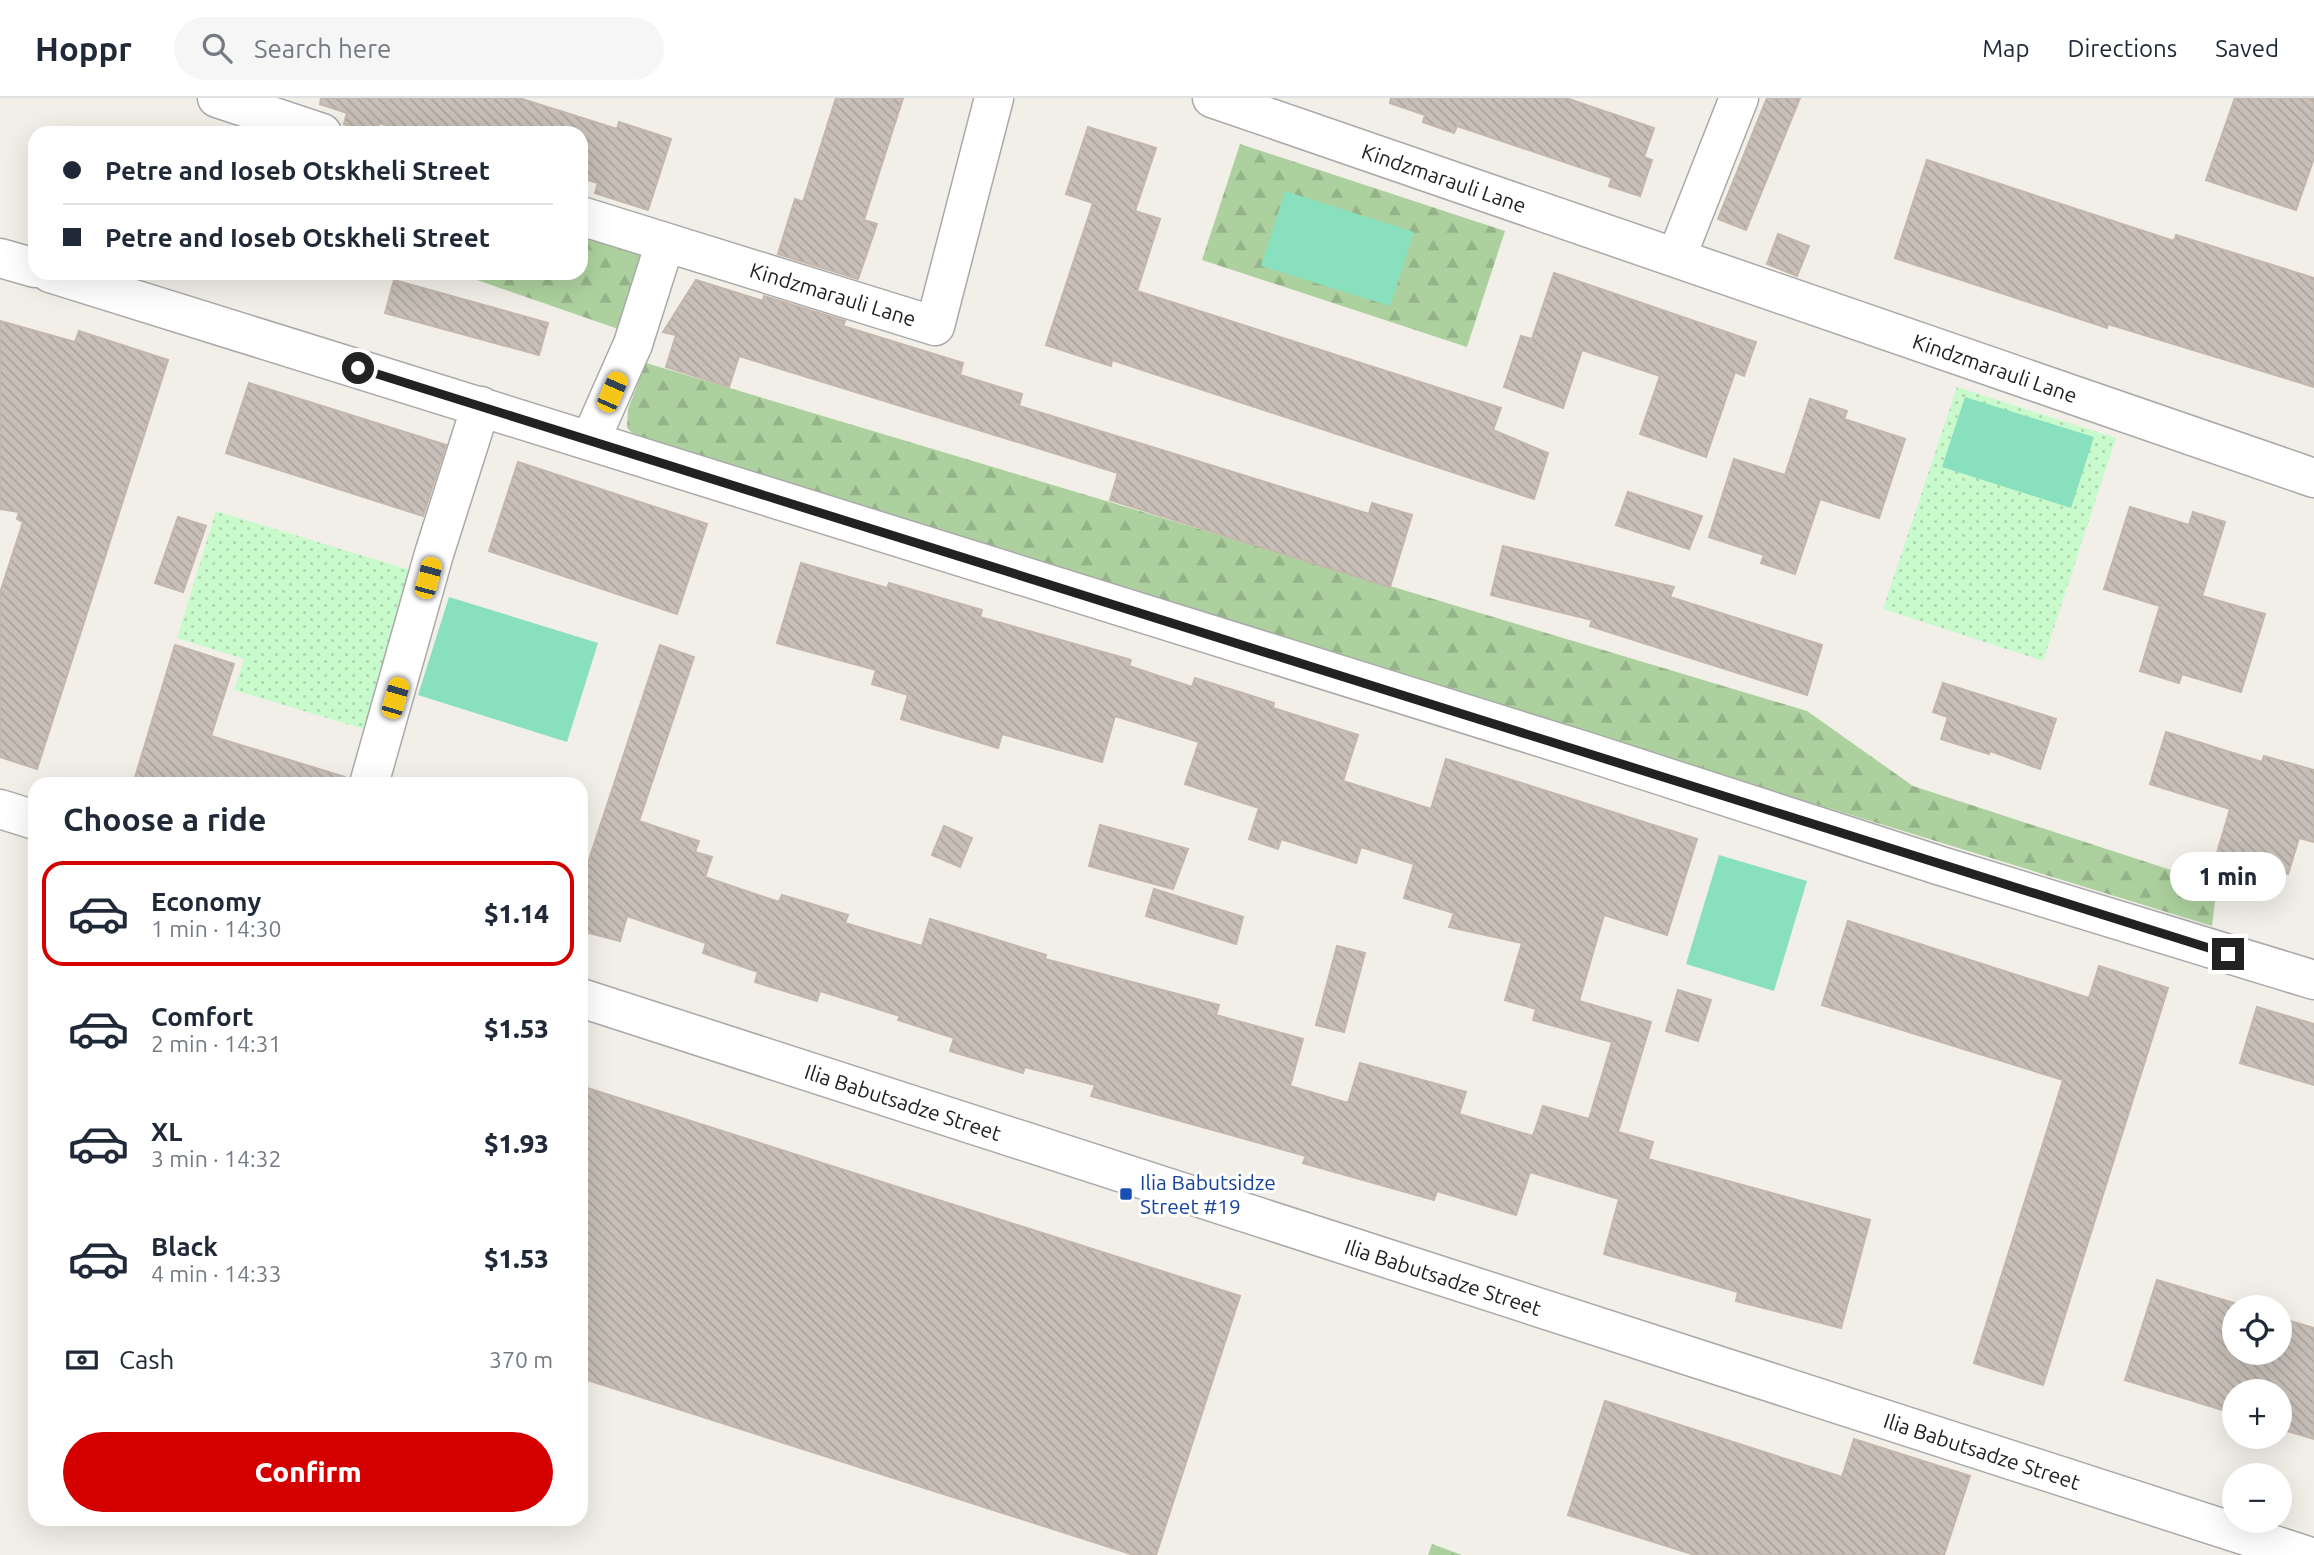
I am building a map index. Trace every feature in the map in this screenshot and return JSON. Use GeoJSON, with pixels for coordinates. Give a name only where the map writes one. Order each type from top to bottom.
{"type":"FeatureCollection","features":[{"type":"Feature","properties":{"kind":"street"},"geometry":{"type":"LineString","coordinates":[[217,98],[301,126]]}},
{"type":"Feature","properties":{"kind":"street","name":"Kindzmarauli Lane"},"geometry":{"type":"LineString","coordinates":[[588,218],[935,326],[994,98]]}},
{"type":"Feature","properties":{"kind":"street","name":"Kindzmarauli Lane"},"geometry":{"type":"LineString","coordinates":[[1212,98],[2314,478]]}},
{"type":"Feature","properties":{"kind":"street"},"geometry":{"type":"LineString","coordinates":[[1676,258],[1739,98]]}},
{"type":"Feature","properties":{"kind":"street"},"geometry":{"type":"LineString","coordinates":[[591,439],[633,344],[665,243]]}},
{"type":"Feature","properties":{"kind":"street"},"geometry":{"type":"LineString","coordinates":[[0,258],[28,266]]}},
{"type":"Feature","properties":{"kind":"street"},"geometry":{"type":"LineString","coordinates":[[73,280],[591,439],[1941,866],[2314,980]]}},
{"type":"Feature","properties":{"kind":"street"},"geometry":{"type":"LineString","coordinates":[[371,777],[434,554],[481,406]]}},
{"type":"Feature","properties":{"kind":"street"},"geometry":{"type":"LineString","coordinates":[[0,809],[28,818]]}},
{"type":"Feature","properties":{"kind":"street","name":"Ilia Babutsadze Street"},"geometry":{"type":"LineString","coordinates":[[588,1000],[2305,1555]]}},
{"type":"Feature","properties":{"kind":"green space"},"geometry":{"type":"Polygon","coordinates":[[[1240,144],[1505,231],[1467,347],[1202,260],[1240,144]]]}},
{"type":"Feature","properties":{"kind":"green space"},"geometry":{"type":"Polygon","coordinates":[[[1285,191],[1414,232],[1390,306],[1261,266],[1285,191]]]}},
{"type":"Feature","properties":{"kind":"green space"},"geometry":{"type":"Polygon","coordinates":[[[588,231],[649,252],[624,331],[477,280],[588,280],[588,231]]]}},
{"type":"Feature","properties":{"kind":"green space"},"geometry":{"type":"Polygon","coordinates":[[[646,363],[1807,711],[1913,786],[2217,885],[2212,926],[644,444],[627,428],[628,409],[646,363]]]}},
{"type":"Feature","properties":{"kind":"green space"},"geometry":{"type":"Polygon","coordinates":[[[1957,387],[2116,438],[2043,661],[1883,609],[1957,387]]]}},
{"type":"Feature","properties":{"kind":"green space"},"geometry":{"type":"Polygon","coordinates":[[[1965,397],[2094,437],[2071,508],[1942,467],[1965,397]]]}},
{"type":"Feature","properties":{"kind":"green space"},"geometry":{"type":"Polygon","coordinates":[[[216,511],[416,572],[367,730],[234,690],[244,659],[177,638],[216,511]]]}},
{"type":"Feature","properties":{"kind":"green space"},"geometry":{"type":"Polygon","coordinates":[[[449,597],[598,643],[567,742],[418,695],[449,597]]]}},
{"type":"Feature","properties":{"kind":"green space"},"geometry":{"type":"Polygon","coordinates":[[[1719,855],[1807,881],[1774,991],[1686,964],[1719,855]]]}},
{"type":"Feature","properties":{"kind":"green space"},"geometry":{"type":"Polygon","coordinates":[[[1432,1544],[1462,1555],[1428,1555],[1432,1544]]]}},
{"type":"Feature","properties":{"kind":"building"},"geometry":{"type":"Polygon","coordinates":[[[321,98],[519,98],[617,129],[619,122],[671,139],[648,210],[595,193],[598,183],[588,180],[588,126],[388,126],[379,123],[378,126],[350,126],[344,124],[347,113],[320,104],[321,98]]]}},
{"type":"Feature","properties":{"kind":"building"},"geometry":{"type":"Polygon","coordinates":[[[836,98],[903,98],[864,220],[877,224],[858,279],[778,254],[795,199],[803,202],[836,98]]]}},
{"type":"Feature","properties":{"kind":"building"},"geometry":{"type":"Polygon","coordinates":[[[1391,98],[1566,98],[1654,128],[1644,157],[1652,160],[1640,196],[1609,186],[1612,178],[1457,126],[1454,133],[1423,122],[1425,115],[1390,103],[1391,98]]]}},
{"type":"Feature","properties":{"kind":"building"},"geometry":{"type":"Polygon","coordinates":[[[1767,98],[1800,98],[1746,230],[1718,219],[1767,98]]]}},
{"type":"Feature","properties":{"kind":"building"},"geometry":{"type":"Polygon","coordinates":[[[2235,98],[2314,98],[2314,158],[2296,210],[2206,180],[2235,98]]]}},
{"type":"Feature","properties":{"kind":"building"},"geometry":{"type":"Polygon","coordinates":[[[1088,127],[1156,148],[1135,211],[1160,219],[1137,291],[1501,408],[1493,430],[1548,453],[1534,499],[1112,360],[1111,366],[1046,345],[1093,203],[1066,194],[1088,127]]]}},
{"type":"Feature","properties":{"kind":"building"},"geometry":{"type":"Polygon","coordinates":[[[1927,160],[2174,241],[2176,235],[2314,278],[2314,387],[2108,324],[2107,328],[1895,258],[1927,160]]]}},
{"type":"Feature","properties":{"kind":"building"},"geometry":{"type":"Polygon","coordinates":[[[1778,234],[1809,246],[1797,276],[1767,264],[1778,234]]]}},
{"type":"Feature","properties":{"kind":"building"},"geometry":{"type":"Polygon","coordinates":[[[1554,273],[1756,342],[1744,376],[1735,372],[1706,457],[1640,434],[1660,376],[1582,350],[1563,408],[1504,387],[1521,336],[1532,339],[1554,273]]]}},
{"type":"Feature","properties":{"kind":"building"},"geometry":{"type":"Polygon","coordinates":[[[394,280],[548,323],[539,355],[385,313],[394,280]]]}},
{"type":"Feature","properties":{"kind":"building"},"geometry":{"type":"Polygon","coordinates":[[[696,280],[763,301],[764,296],[845,321],[843,326],[963,363],[960,375],[1022,394],[1019,406],[1369,514],[1372,503],[1412,515],[1390,587],[1110,500],[1118,473],[739,356],[729,387],[666,367],[676,335],[663,332],[696,280]]]}},
{"type":"Feature","properties":{"kind":"building"},"geometry":{"type":"Polygon","coordinates":[[[0,321],[75,342],[79,331],[168,360],[37,769],[0,757],[0,593],[23,522],[17,519],[19,512],[0,509],[0,321]]]}},
{"type":"Feature","properties":{"kind":"building"},"geometry":{"type":"Polygon","coordinates":[[[249,383],[446,445],[423,516],[226,453],[249,383]]]}},
{"type":"Feature","properties":{"kind":"building"},"geometry":{"type":"Polygon","coordinates":[[[1810,399],[1847,411],[1844,419],[1905,439],[1879,518],[1820,499],[1795,574],[1761,563],[1764,555],[1709,537],[1734,459],[1785,475],[1810,399]]]}},
{"type":"Feature","properties":{"kind":"building"},"geometry":{"type":"Polygon","coordinates":[[[518,462],[707,524],[677,614],[489,551],[518,462]]]}},
{"type":"Feature","properties":{"kind":"building"},"geometry":{"type":"Polygon","coordinates":[[[1628,492],[1702,516],[1689,549],[1616,525],[1628,492]]]}},
{"type":"Feature","properties":{"kind":"building"},"geometry":{"type":"Polygon","coordinates":[[[2130,507],[2189,525],[2193,512],[2225,522],[2202,596],[2265,614],[2241,692],[2182,674],[2179,683],[2140,671],[2160,606],[2104,589],[2130,507]]]}},
{"type":"Feature","properties":{"kind":"building"},"geometry":{"type":"Polygon","coordinates":[[[178,517],[206,526],[183,592],[155,583],[178,517]]]}},
{"type":"Feature","properties":{"kind":"building"},"geometry":{"type":"Polygon","coordinates":[[[1503,546],[1674,587],[1670,597],[1822,645],[1807,695],[1590,626],[1592,620],[1491,595],[1503,546]]]}},
{"type":"Feature","properties":{"kind":"building"},"geometry":{"type":"Polygon","coordinates":[[[801,563],[887,588],[889,583],[982,610],[980,617],[1131,660],[1129,666],[1192,687],[1195,678],[1274,703],[1273,708],[1358,735],[1343,781],[1431,809],[1446,759],[1697,839],[1667,935],[1604,915],[1579,1001],[1651,1022],[1618,1132],[1653,1142],[1648,1159],[1870,1220],[1841,1328],[1736,1301],[1738,1292],[1604,1254],[1619,1199],[1530,1172],[1516,1215],[1437,1191],[1434,1200],[1303,1163],[1306,1156],[1091,1096],[1095,1085],[1025,1067],[1023,1073],[950,1051],[954,1038],[898,1020],[900,1016],[820,991],[817,1001],[755,982],[758,972],[703,953],[706,943],[627,916],[620,941],[588,933],[588,863],[660,645],[694,657],[639,821],[699,841],[695,852],[712,857],[705,877],[779,902],[782,895],[848,915],[845,923],[922,946],[930,919],[1046,955],[1045,959],[1219,1005],[1216,1015],[1303,1039],[1290,1086],[1348,1103],[1360,1063],[1466,1092],[1459,1114],[1533,1136],[1543,1106],[1589,1119],[1612,1042],[1533,1020],[1536,1009],[1505,1000],[1522,943],[1449,927],[1454,913],[1404,898],[1414,864],[1361,847],[1356,863],[1281,839],[1278,849],[1249,839],[1259,808],[1185,784],[1199,742],[1115,716],[1102,762],[1002,734],[998,748],[901,719],[908,695],[872,684],[876,670],[777,643],[801,563]]]}},
{"type":"Feature","properties":{"kind":"building"},"geometry":{"type":"Polygon","coordinates":[[[175,645],[234,664],[211,736],[345,777],[135,777],[175,645]]]}},
{"type":"Feature","properties":{"kind":"building"},"geometry":{"type":"Polygon","coordinates":[[[1943,683],[2056,719],[2040,769],[1990,751],[1989,754],[1941,739],[1948,717],[1933,712],[1943,683]]]}},
{"type":"Feature","properties":{"kind":"building"},"geometry":{"type":"Polygon","coordinates":[[[2166,732],[2262,762],[2264,756],[2314,770],[2314,842],[2299,838],[2288,874],[2217,853],[2230,809],[2150,784],[2166,732]]]}},
{"type":"Feature","properties":{"kind":"building"},"geometry":{"type":"Polygon","coordinates":[[[1100,825],[1188,849],[1173,889],[1089,866],[1100,825]]]}},
{"type":"Feature","properties":{"kind":"building"},"geometry":{"type":"Polygon","coordinates":[[[944,826],[972,838],[960,867],[932,855],[944,826]]]}},
{"type":"Feature","properties":{"kind":"building"},"geometry":{"type":"Polygon","coordinates":[[[1154,889],[1243,917],[1236,944],[1146,916],[1154,889]]]}},
{"type":"Feature","properties":{"kind":"building"},"geometry":{"type":"Polygon","coordinates":[[[1848,921],[2089,998],[2099,966],[2168,988],[2043,1385],[1974,1363],[2063,1080],[1822,1005],[1848,921]]]}},
{"type":"Feature","properties":{"kind":"building"},"geometry":{"type":"Polygon","coordinates":[[[1337,946],[1365,953],[1344,1032],[1316,1025],[1337,946]]]}},
{"type":"Feature","properties":{"kind":"building"},"geometry":{"type":"Polygon","coordinates":[[[1678,990],[1711,1000],[1698,1041],[1666,1031],[1678,990]]]}},
{"type":"Feature","properties":{"kind":"building"},"geometry":{"type":"Polygon","coordinates":[[[2257,1007],[2314,1024],[2314,1085],[2240,1063],[2257,1007]]]}},
{"type":"Feature","properties":{"kind":"building"},"geometry":{"type":"Polygon","coordinates":[[[588,1088],[1240,1296],[1156,1555],[1134,1555],[588,1380],[588,1088]]]}},
{"type":"Feature","properties":{"kind":"building"},"geometry":{"type":"Polygon","coordinates":[[[2157,1280],[2222,1300],[2222,1365],[2292,1365],[2292,1322],[2314,1328],[2314,1439],[2292,1433],[2292,1379],[2222,1379],[2222,1410],[2125,1380],[2157,1280]]]}},
{"type":"Feature","properties":{"kind":"building"},"geometry":{"type":"Polygon","coordinates":[[[1605,1401],[1842,1477],[1854,1439],[1970,1476],[1944,1555],[1695,1555],[1568,1515],[1605,1401]]]}},
{"type":"Feature","properties":{"kind":"place","name":"Ilia Babutsidze Street #19"},"geometry":{"type":"Point","coordinates":[1126,1194]}},
{"type":"Feature","properties":{"kind":"route"},"geometry":{"type":"LineString","coordinates":[[358,368],[2228,954]]}}]}
